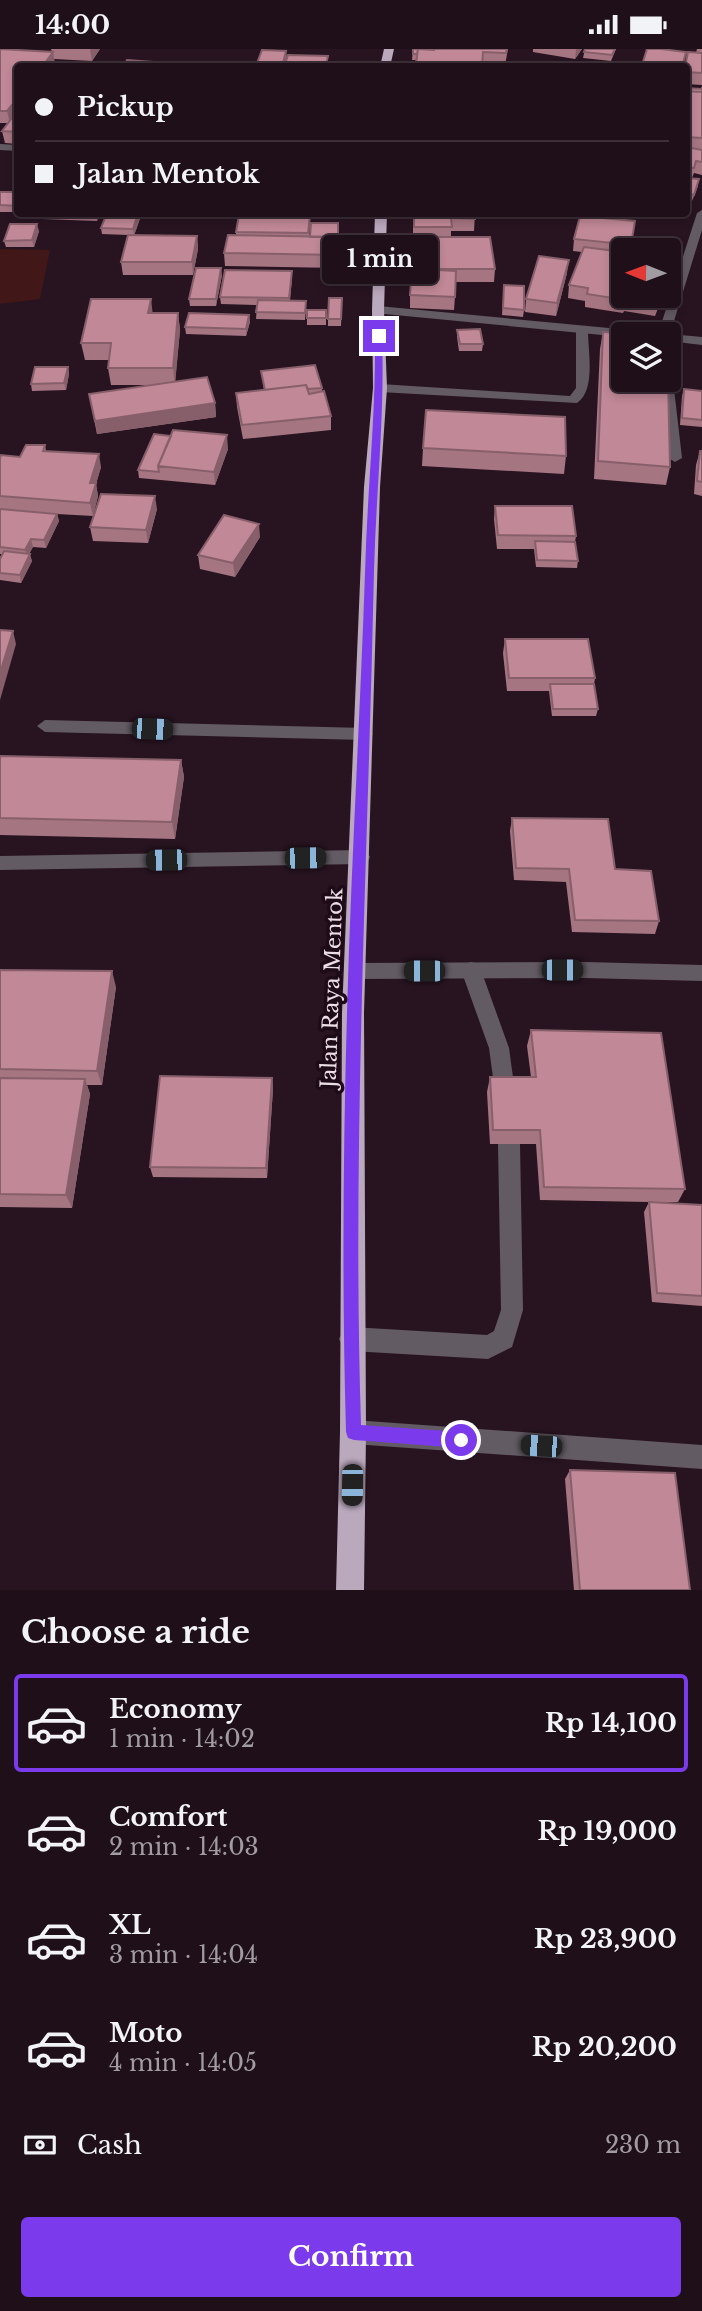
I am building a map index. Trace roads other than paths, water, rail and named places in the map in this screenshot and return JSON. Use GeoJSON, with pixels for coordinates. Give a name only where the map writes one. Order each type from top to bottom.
{"type":"FeatureCollection","features":[{"type":"Feature","properties":{"kind":"highway","name":"Jalan Raya Mentok"},"geometry":{"type":"LineString","coordinates":[[351,1590],[355,971],[372,487],[380,388],[378,310],[381,217]]}},
{"type":"Feature","properties":{"kind":"street"},"geometry":{"type":"LineString","coordinates":[[0,158],[8,148]]}},
{"type":"Feature","properties":{"kind":"street"},"geometry":{"type":"LineString","coordinates":[[668,322],[702,213]]}},
{"type":"Feature","properties":{"kind":"street"},"geometry":{"type":"LineString","coordinates":[[378,310],[611,333]]}},
{"type":"Feature","properties":{"kind":"street"},"geometry":{"type":"LineString","coordinates":[[380,388],[572,400],[580,395],[582,389],[582,331]]}},
{"type":"Feature","properties":{"kind":"street"},"geometry":{"type":"LineString","coordinates":[[681,339],[702,341]]}},
{"type":"Feature","properties":{"kind":"street"},"geometry":{"type":"LineString","coordinates":[[668,392],[675,459]]}},
{"type":"Feature","properties":{"kind":"street"},"geometry":{"type":"LineString","coordinates":[[45,726],[365,734]]}},
{"type":"Feature","properties":{"kind":"street"},"geometry":{"type":"LineString","coordinates":[[0,863],[360,857]]}},
{"type":"Feature","properties":{"kind":"street"},"geometry":{"type":"LineString","coordinates":[[471,970],[499,1048],[505,1092]]}},
{"type":"Feature","properties":{"kind":"street"},"geometry":{"type":"LineString","coordinates":[[355,971],[702,973]]}},
{"type":"Feature","properties":{"kind":"street"},"geometry":{"type":"LineString","coordinates":[[351,1339],[488,1347],[504,1339],[512,1310],[509,1144]]}},
{"type":"Feature","properties":{"kind":"street"},"geometry":{"type":"LineString","coordinates":[[354,1432],[702,1457]]}}]}
